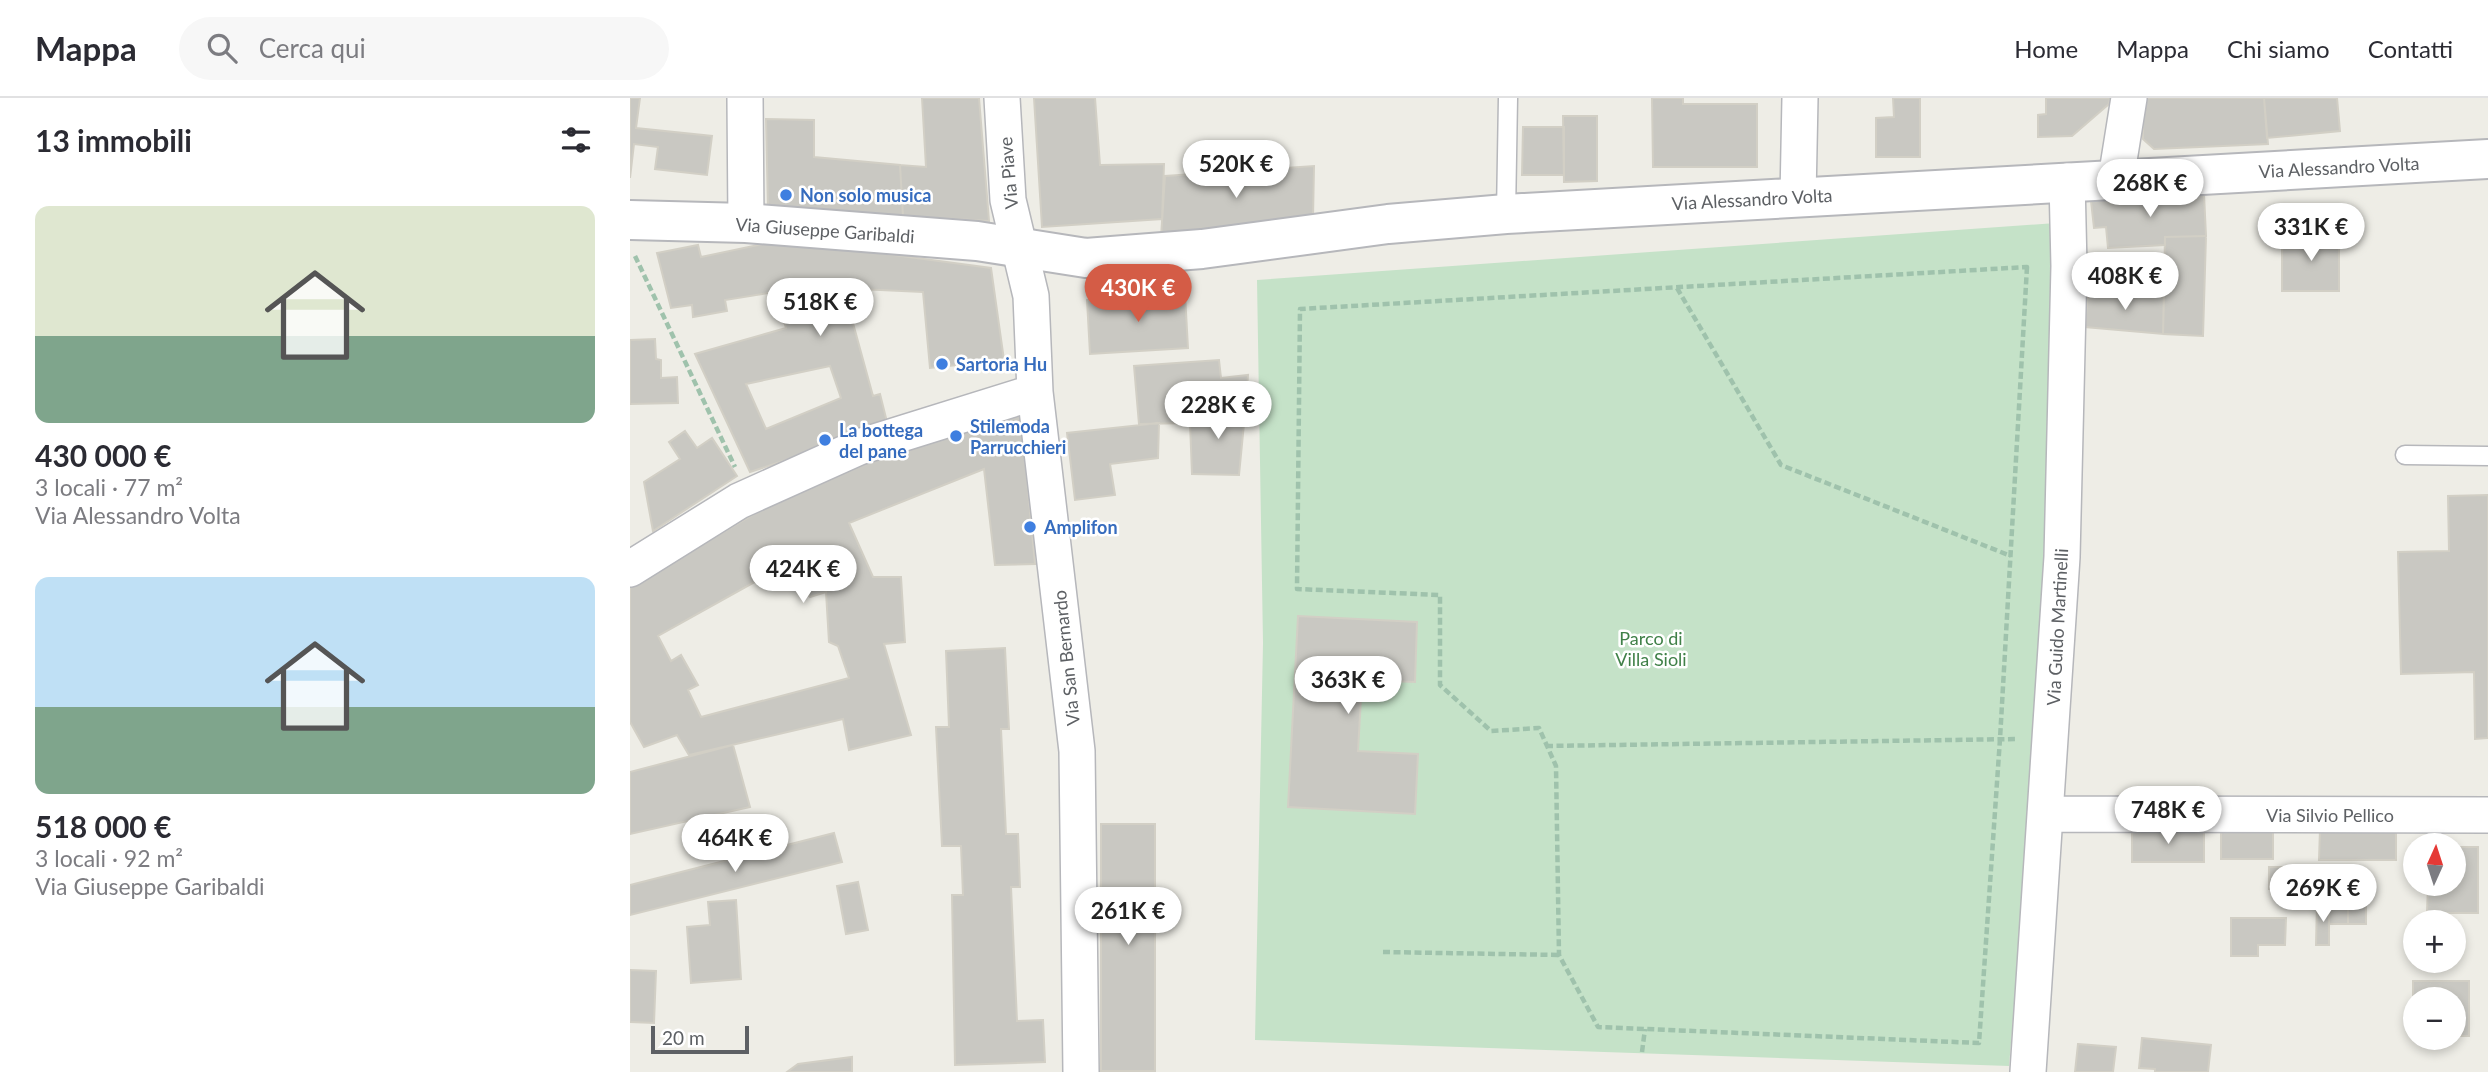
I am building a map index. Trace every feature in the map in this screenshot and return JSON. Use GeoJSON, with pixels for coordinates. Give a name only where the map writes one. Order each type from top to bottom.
{"type":"FeatureCollection","features":[{"type":"Feature","properties":{"kind":"street"},"geometry":{"type":"LineString","coordinates":[[745,98],[746,223]]}},
{"type":"Feature","properties":{"kind":"street","name":"Via Piave"},"geometry":{"type":"LineString","coordinates":[[1002,98],[1008,200],[1019,247]]}},
{"type":"Feature","properties":{"kind":"street"},"geometry":{"type":"LineString","coordinates":[[1798,197],[1800,98]]}},
{"type":"Feature","properties":{"kind":"street"},"geometry":{"type":"LineString","coordinates":[[2116,179],[2129,98]]}},
{"type":"Feature","properties":{"kind":"street","name":"Via Alessandro Volta"},"geometry":{"type":"LineString","coordinates":[[1019,247],[1086,258],[1388,224],[1506,214],[2488,159]]}},
{"type":"Feature","properties":{"kind":"street","name":"Via Guido Martinelli"},"geometry":{"type":"LineString","coordinates":[[2028,1072],[2062,557],[2069,266],[2067,181]]}},
{"type":"Feature","properties":{"kind":"street","name":"Via Giuseppe Garibaldi"},"geometry":{"type":"LineString","coordinates":[[630,220],[746,223],[1019,247]]}},
{"type":"Feature","properties":{"kind":"street","name":"Via San Bernardo"},"geometry":{"type":"LineString","coordinates":[[1019,247],[1031,296],[1035,392],[1077,751],[1081,1072]]}},
{"type":"Feature","properties":{"kind":"street"},"geometry":{"type":"LineString","coordinates":[[630,569],[748,496],[859,447],[1035,392]]}},
{"type":"Feature","properties":{"kind":"street","name":"Via Silvio Pellico"},"geometry":{"type":"LineString","coordinates":[[2045,814],[2488,815]]}},
{"type":"Feature","properties":{"kind":"lane"},"geometry":{"type":"LineString","coordinates":[[1506,214],[1508,98]]}},
{"type":"Feature","properties":{"kind":"lane"},"geometry":{"type":"LineString","coordinates":[[2405,455],[2488,456]]}},
{"type":"Feature","properties":{"kind":"path"},"geometry":{"type":"LineString","coordinates":[[630,244],[748,496]]}},
{"type":"Feature","properties":{"kind":"path"},"geometry":{"type":"LineString","coordinates":[[2027,267],[2011,556],[1979,1043],[1598,1027],[1559,956],[1556,766],[1539,729],[1491,731],[1440,685],[1440,595],[1297,589],[1300,309],[2027,267]]}},
{"type":"Feature","properties":{"kind":"path"},"geometry":{"type":"LineString","coordinates":[[1677,288],[1781,465],[2011,556]]}},
{"type":"Feature","properties":{"kind":"path"},"geometry":{"type":"LineString","coordinates":[[1546,746],[2000,738],[2051,740]]}},
{"type":"Feature","properties":{"kind":"path"},"geometry":{"type":"LineString","coordinates":[[1382,952],[1559,956]]}},
{"type":"Feature","properties":{"kind":"path"},"geometry":{"type":"LineString","coordinates":[[1642,1052],[1645,1029]]}},
{"type":"Feature","properties":{"kind":"green space","name":"Parco di Villa Sioli"},"geometry":{"type":"Polygon","coordinates":[[[2056,223],[2037,739],[2009,1066],[1255,1040],[1263,643],[1257,280],[2056,223]]]}},
{"type":"Feature","properties":{"kind":"building"},"geometry":{"type":"Polygon","coordinates":[[[630,98],[640,98],[636,128],[712,136],[707,175],[655,169],[658,147],[634,144],[630,178],[630,98]]]}},
{"type":"Feature","properties":{"kind":"building"},"geometry":{"type":"Polygon","coordinates":[[[922,98],[979,98],[989,221],[903,216],[900,165],[926,167],[922,98]]]}},
{"type":"Feature","properties":{"kind":"building"},"geometry":{"type":"Polygon","coordinates":[[[1034,98],[1095,98],[1100,165],[1164,164],[1162,219],[1042,227],[1034,98]]]}},
{"type":"Feature","properties":{"kind":"building"},"geometry":{"type":"Polygon","coordinates":[[[1652,98],[1683,98],[1683,104],[1757,104],[1757,167],[1653,167],[1652,98]]]}},
{"type":"Feature","properties":{"kind":"building"},"geometry":{"type":"Polygon","coordinates":[[[1893,98],[1920,98],[1920,157],[1876,157],[1876,118],[1894,117],[1893,98]]]}},
{"type":"Feature","properties":{"kind":"building"},"geometry":{"type":"Polygon","coordinates":[[[2046,98],[2110,98],[2109,104],[2072,136],[2038,137],[2038,115],[2046,114],[2046,98]]]}},
{"type":"Feature","properties":{"kind":"building"},"geometry":{"type":"Polygon","coordinates":[[[2143,98],[2264,98],[2268,144],[2154,149],[2143,139],[2143,98]]]}},
{"type":"Feature","properties":{"kind":"building"},"geometry":{"type":"Polygon","coordinates":[[[2264,98],[2337,98],[2340,131],[2267,138],[2264,98]]]}},
{"type":"Feature","properties":{"kind":"building"},"geometry":{"type":"Polygon","coordinates":[[[1563,116],[1597,116],[1597,181],[1564,182],[1563,116]]]}},
{"type":"Feature","properties":{"kind":"building"},"geometry":{"type":"Polygon","coordinates":[[[766,119],[814,120],[814,157],[900,165],[903,216],[768,209],[766,119]]]}},
{"type":"Feature","properties":{"kind":"building"},"geometry":{"type":"Polygon","coordinates":[[[1523,127],[1564,127],[1564,175],[1522,175],[1523,127]]]}},
{"type":"Feature","properties":{"kind":"building"},"geometry":{"type":"Polygon","coordinates":[[[1314,166],[1313,218],[1161,237],[1165,176],[1314,166]]]}},
{"type":"Feature","properties":{"kind":"building"},"geometry":{"type":"Polygon","coordinates":[[[2204,194],[2206,236],[2165,237],[2165,245],[2108,248],[2106,227],[2094,228],[2091,201],[2204,194]]]}},
{"type":"Feature","properties":{"kind":"building"},"geometry":{"type":"Polygon","coordinates":[[[2303,233],[2339,233],[2339,291],[2282,291],[2282,237],[2303,236],[2303,233]]]}},
{"type":"Feature","properties":{"kind":"building"},"geometry":{"type":"Polygon","coordinates":[[[2206,236],[2203,336],[2163,334],[2165,237],[2206,236]]]}},
{"type":"Feature","properties":{"kind":"building"},"geometry":{"type":"Polygon","coordinates":[[[782,240],[991,268],[1004,360],[930,368],[923,292],[816,287],[828,320],[851,316],[873,396],[880,394],[888,426],[750,472],[695,354],[786,328],[775,292],[725,300],[727,311],[693,317],[692,305],[671,308],[657,253],[698,245],[701,257],[782,240]],[[830,366],[746,384],[766,429],[841,398],[830,366]]]}},
{"type":"Feature","properties":{"kind":"building"},"geometry":{"type":"Polygon","coordinates":[[[2088,290],[2164,297],[2163,334],[2085,327],[2088,290]]]}},
{"type":"Feature","properties":{"kind":"building"},"geometry":{"type":"Polygon","coordinates":[[[1185,294],[1188,348],[1090,354],[1087,300],[1185,294]]]}},
{"type":"Feature","properties":{"kind":"building"},"geometry":{"type":"Polygon","coordinates":[[[655,339],[656,359],[661,360],[661,378],[677,377],[678,403],[630,404],[630,340],[655,339]]]}},
{"type":"Feature","properties":{"kind":"building"},"geometry":{"type":"Polygon","coordinates":[[[1219,360],[1221,378],[1248,375],[1246,403],[1227,403],[1190,423],[1139,424],[1134,366],[1219,360]]]}},
{"type":"Feature","properties":{"kind":"building"},"geometry":{"type":"Polygon","coordinates":[[[1227,403],[1246,403],[1239,475],[1192,474],[1190,423],[1227,403]]]}},
{"type":"Feature","properties":{"kind":"building"},"geometry":{"type":"Polygon","coordinates":[[[1021,415],[1035,564],[995,565],[984,469],[849,523],[873,577],[901,577],[905,642],[884,644],[911,735],[849,750],[843,719],[689,755],[677,735],[644,747],[630,722],[630,587],[771,504],[848,467],[1021,415]],[[785,565],[658,636],[671,661],[681,655],[698,685],[688,690],[701,717],[849,678],[838,646],[829,642],[826,592],[810,597],[785,565]]]}},
{"type":"Feature","properties":{"kind":"building"},"geometry":{"type":"Polygon","coordinates":[[[1159,423],[1158,458],[1110,464],[1115,495],[1075,500],[1067,433],[1159,423]]]}},
{"type":"Feature","properties":{"kind":"building"},"geometry":{"type":"Polygon","coordinates":[[[685,431],[697,448],[712,438],[737,476],[653,531],[644,482],[680,459],[669,442],[685,431]]]}},
{"type":"Feature","properties":{"kind":"building"},"geometry":{"type":"Polygon","coordinates":[[[2488,495],[2488,738],[2475,739],[2474,672],[2401,674],[2398,552],[2449,551],[2448,496],[2488,495]]]}},
{"type":"Feature","properties":{"kind":"building"},"geometry":{"type":"Polygon","coordinates":[[[1298,616],[1417,622],[1415,682],[1362,680],[1358,751],[1418,754],[1415,814],[1288,807],[1298,616]]]}},
{"type":"Feature","properties":{"kind":"building"},"geometry":{"type":"Polygon","coordinates":[[[1005,648],[1009,729],[1001,729],[1006,834],[1018,834],[1020,887],[1011,887],[1017,1021],[1043,1020],[1045,1062],[955,1065],[952,895],[963,895],[961,846],[942,846],[936,727],[949,727],[946,651],[1005,648]]]}},
{"type":"Feature","properties":{"kind":"building"},"geometry":{"type":"Polygon","coordinates":[[[733,745],[750,807],[630,834],[630,772],[733,745]]]}},
{"type":"Feature","properties":{"kind":"building"},"geometry":{"type":"Polygon","coordinates":[[[1101,824],[1155,824],[1155,1071],[1101,1071],[1101,824]]]}},
{"type":"Feature","properties":{"kind":"building"},"geometry":{"type":"Polygon","coordinates":[[[2221,826],[2273,827],[2273,859],[2221,859],[2221,826]]]}},
{"type":"Feature","properties":{"kind":"building"},"geometry":{"type":"Polygon","coordinates":[[[2132,829],[2204,829],[2204,862],[2132,862],[2132,829]]]}},
{"type":"Feature","properties":{"kind":"building"},"geometry":{"type":"Polygon","coordinates":[[[2320,829],[2396,829],[2396,860],[2319,860],[2320,829]]]}},
{"type":"Feature","properties":{"kind":"building"},"geometry":{"type":"Polygon","coordinates":[[[834,833],[842,862],[630,915],[630,885],[834,833]]]}},
{"type":"Feature","properties":{"kind":"building"},"geometry":{"type":"Polygon","coordinates":[[[2466,847],[2478,847],[2478,913],[2466,913],[2466,910],[2427,910],[2428,896],[2466,896],[2466,847]]]}},
{"type":"Feature","properties":{"kind":"building"},"geometry":{"type":"Polygon","coordinates":[[[2269,867],[2296,867],[2296,890],[2269,889],[2269,867]]]}},
{"type":"Feature","properties":{"kind":"building"},"geometry":{"type":"Polygon","coordinates":[[[858,882],[868,930],[846,934],[837,886],[858,882]]]}},
{"type":"Feature","properties":{"kind":"building"},"geometry":{"type":"Polygon","coordinates":[[[2348,898],[2366,898],[2366,924],[2348,924],[2348,898]]]}},
{"type":"Feature","properties":{"kind":"building"},"geometry":{"type":"Polygon","coordinates":[[[736,900],[741,979],[691,983],[687,927],[710,925],[708,902],[736,900]]]}},
{"type":"Feature","properties":{"kind":"building"},"geometry":{"type":"Polygon","coordinates":[[[2317,902],[2329,902],[2329,945],[2316,945],[2317,902]]]}},
{"type":"Feature","properties":{"kind":"building"},"geometry":{"type":"Polygon","coordinates":[[[2329,902],[2348,902],[2348,924],[2329,924],[2329,902]]]}},
{"type":"Feature","properties":{"kind":"building"},"geometry":{"type":"Polygon","coordinates":[[[2231,918],[2286,918],[2285,945],[2258,945],[2258,956],[2231,956],[2231,918]]]}},
{"type":"Feature","properties":{"kind":"building"},"geometry":{"type":"Polygon","coordinates":[[[630,970],[656,971],[654,1023],[630,1022],[630,970]]]}},
{"type":"Feature","properties":{"kind":"building"},"geometry":{"type":"Polygon","coordinates":[[[2413,981],[2469,981],[2469,1036],[2466,1036],[2466,987],[2413,987],[2413,981]]]}},
{"type":"Feature","properties":{"kind":"building"},"geometry":{"type":"Polygon","coordinates":[[[2142,1038],[2211,1045],[2208,1072],[2155,1072],[2155,1069],[2139,1068],[2142,1038]]]}},
{"type":"Feature","properties":{"kind":"building"},"geometry":{"type":"Polygon","coordinates":[[[2078,1044],[2116,1047],[2113,1072],[2075,1072],[2078,1044]]]}},
{"type":"Feature","properties":{"kind":"building"},"geometry":{"type":"Polygon","coordinates":[[[852,1057],[852,1072],[787,1072],[798,1064],[852,1057]]]}},
{"type":"Feature","properties":{"kind":"place","name":"Non solo musica"},"geometry":{"type":"Point","coordinates":[786,195]}},
{"type":"Feature","properties":{"kind":"place","name":"Sartoria Hu"},"geometry":{"type":"Point","coordinates":[942,364]}},
{"type":"Feature","properties":{"kind":"place","name":"Stilemoda Parrucchieri"},"geometry":{"type":"Point","coordinates":[956,436]}},
{"type":"Feature","properties":{"kind":"place","name":"La bottega del pane"},"geometry":{"type":"Point","coordinates":[825,440]}},
{"type":"Feature","properties":{"kind":"place","name":"Amplifon"},"geometry":{"type":"Point","coordinates":[1030,527]}}]}
